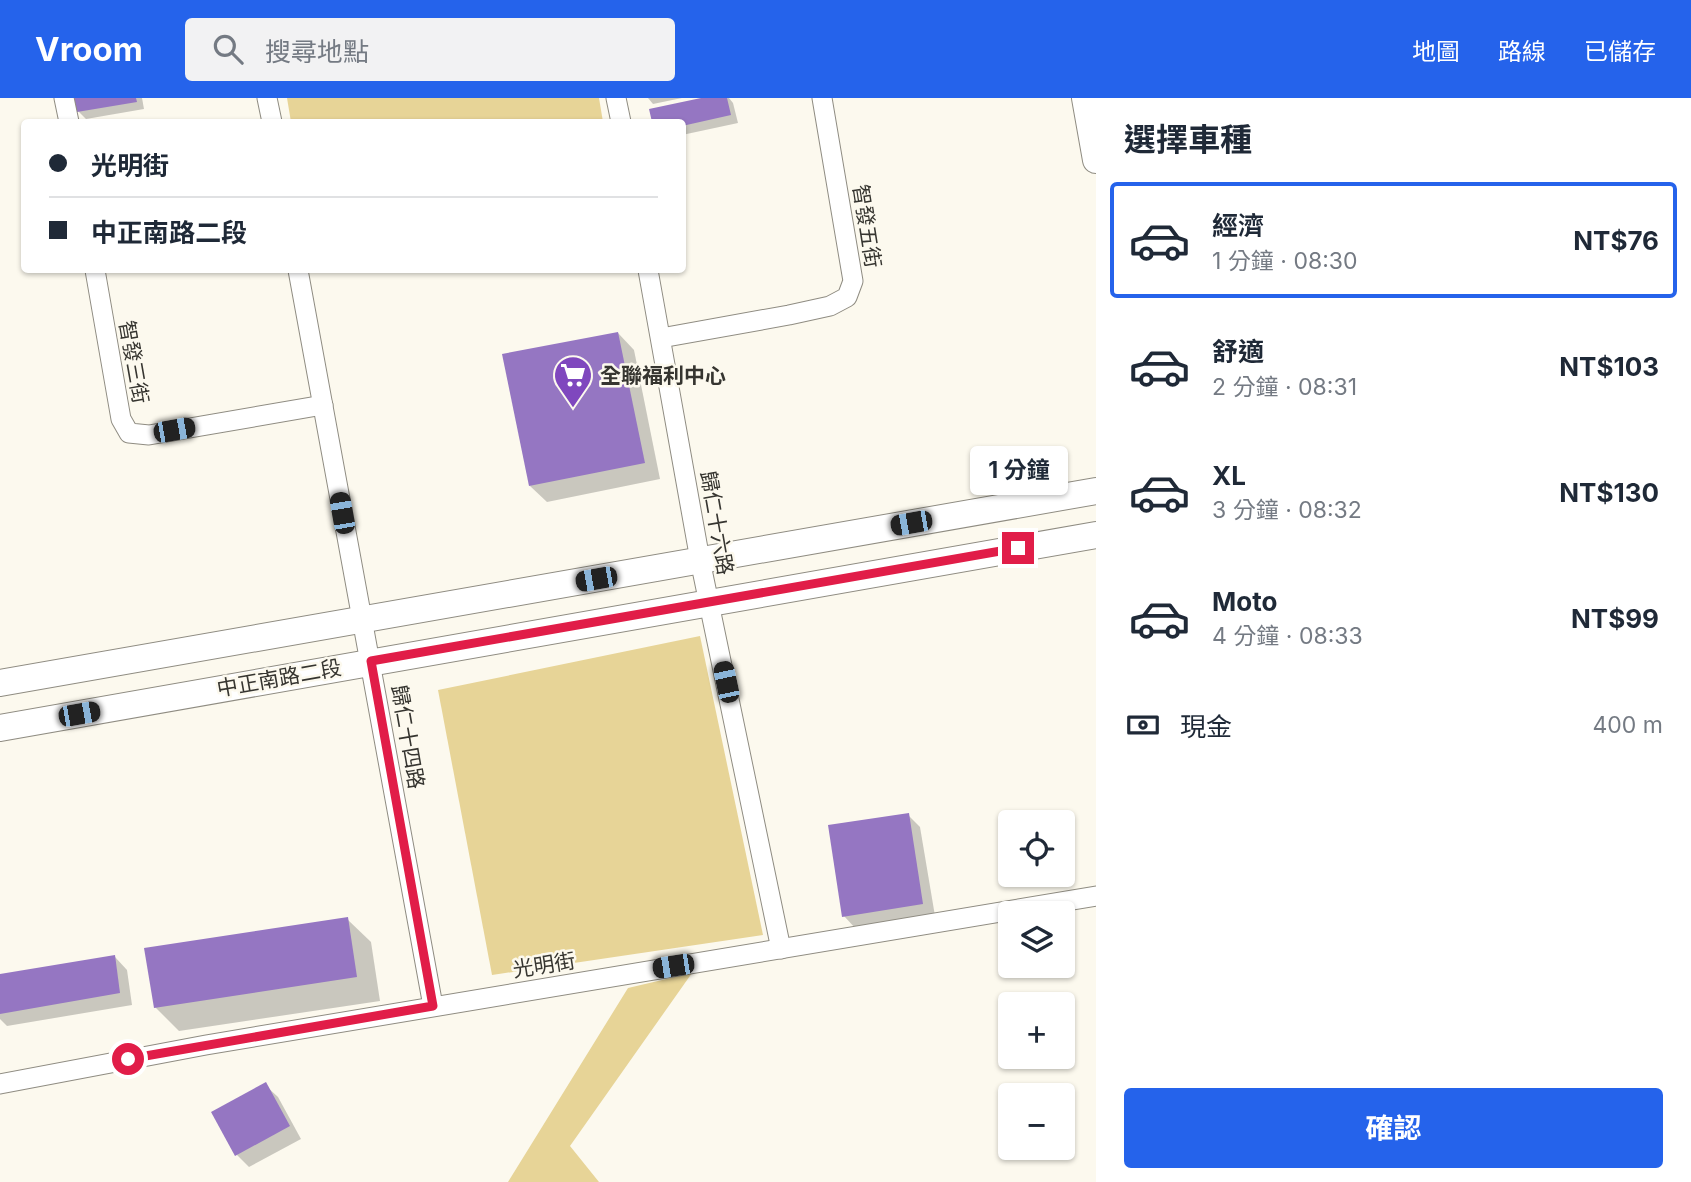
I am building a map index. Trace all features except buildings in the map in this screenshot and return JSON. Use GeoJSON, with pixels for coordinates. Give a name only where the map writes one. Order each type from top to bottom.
{"type":"FeatureCollection","features":[{"type":"Feature","properties":{"kind":"street"},"geometry":{"type":"LineString","coordinates":[[64,98],[68,119]]}},
{"type":"Feature","properties":{"kind":"street"},"geometry":{"type":"LineString","coordinates":[[267,98],[271,119]]}},
{"type":"Feature","properties":{"kind":"street"},"geometry":{"type":"LineString","coordinates":[[616,98],[620,119]]}},
{"type":"Feature","properties":{"kind":"street","name":"智發五街"},"geometry":{"type":"LineString","coordinates":[[661,338],[830,306],[847,297],[853,281],[822,98]]}},
{"type":"Feature","properties":{"kind":"street"},"geometry":{"type":"LineString","coordinates":[[1084,98],[1096,160]]}},
{"type":"Feature","properties":{"kind":"street","name":"智發三街"},"geometry":{"type":"LineString","coordinates":[[96,273],[121,419],[129,433],[149,435],[323,405]]}},
{"type":"Feature","properties":{"kind":"street","name":"歸仁十四路"},"geometry":{"type":"LineString","coordinates":[[299,273],[433,1006]]}},
{"type":"Feature","properties":{"kind":"street","name":"歸仁十六路"},"geometry":{"type":"LineString","coordinates":[[649,273],[700,560],[781,948]]}},
{"type":"Feature","properties":{"kind":"street","name":"中正南路二段"},"geometry":{"type":"LineString","coordinates":[[0,683],[1096,491]]}},
{"type":"Feature","properties":{"kind":"street","name":"中正南路二段"},"geometry":{"type":"LineString","coordinates":[[0,728],[1096,535]]}},
{"type":"Feature","properties":{"kind":"street","name":"光明街"},"geometry":{"type":"LineString","coordinates":[[0,1084],[433,1006],[1096,896]]}},
{"type":"Feature","properties":{"kind":"shaded area"},"geometry":{"type":"Polygon","coordinates":[[[287,98],[599,98],[602,119],[290,119],[287,98]]]}},
{"type":"Feature","properties":{"kind":"shaded area"},"geometry":{"type":"Polygon","coordinates":[[[700,636],[763,935],[492,975],[438,690],[700,636]]]}},
{"type":"Feature","properties":{"kind":"shaded area"},"geometry":{"type":"Polygon","coordinates":[[[692,973],[570,1146],[599,1182],[508,1182],[628,988],[692,973]]]}},
{"type":"Feature","properties":{"kind":"place","name":"全聯福利中心"},"geometry":{"type":"Point","coordinates":[573,409]}},
{"type":"Feature","properties":{"kind":"route"},"geometry":{"type":"LineString","coordinates":[[128,1059],[433,1006],[371,661],[1018,548]]}}]}
